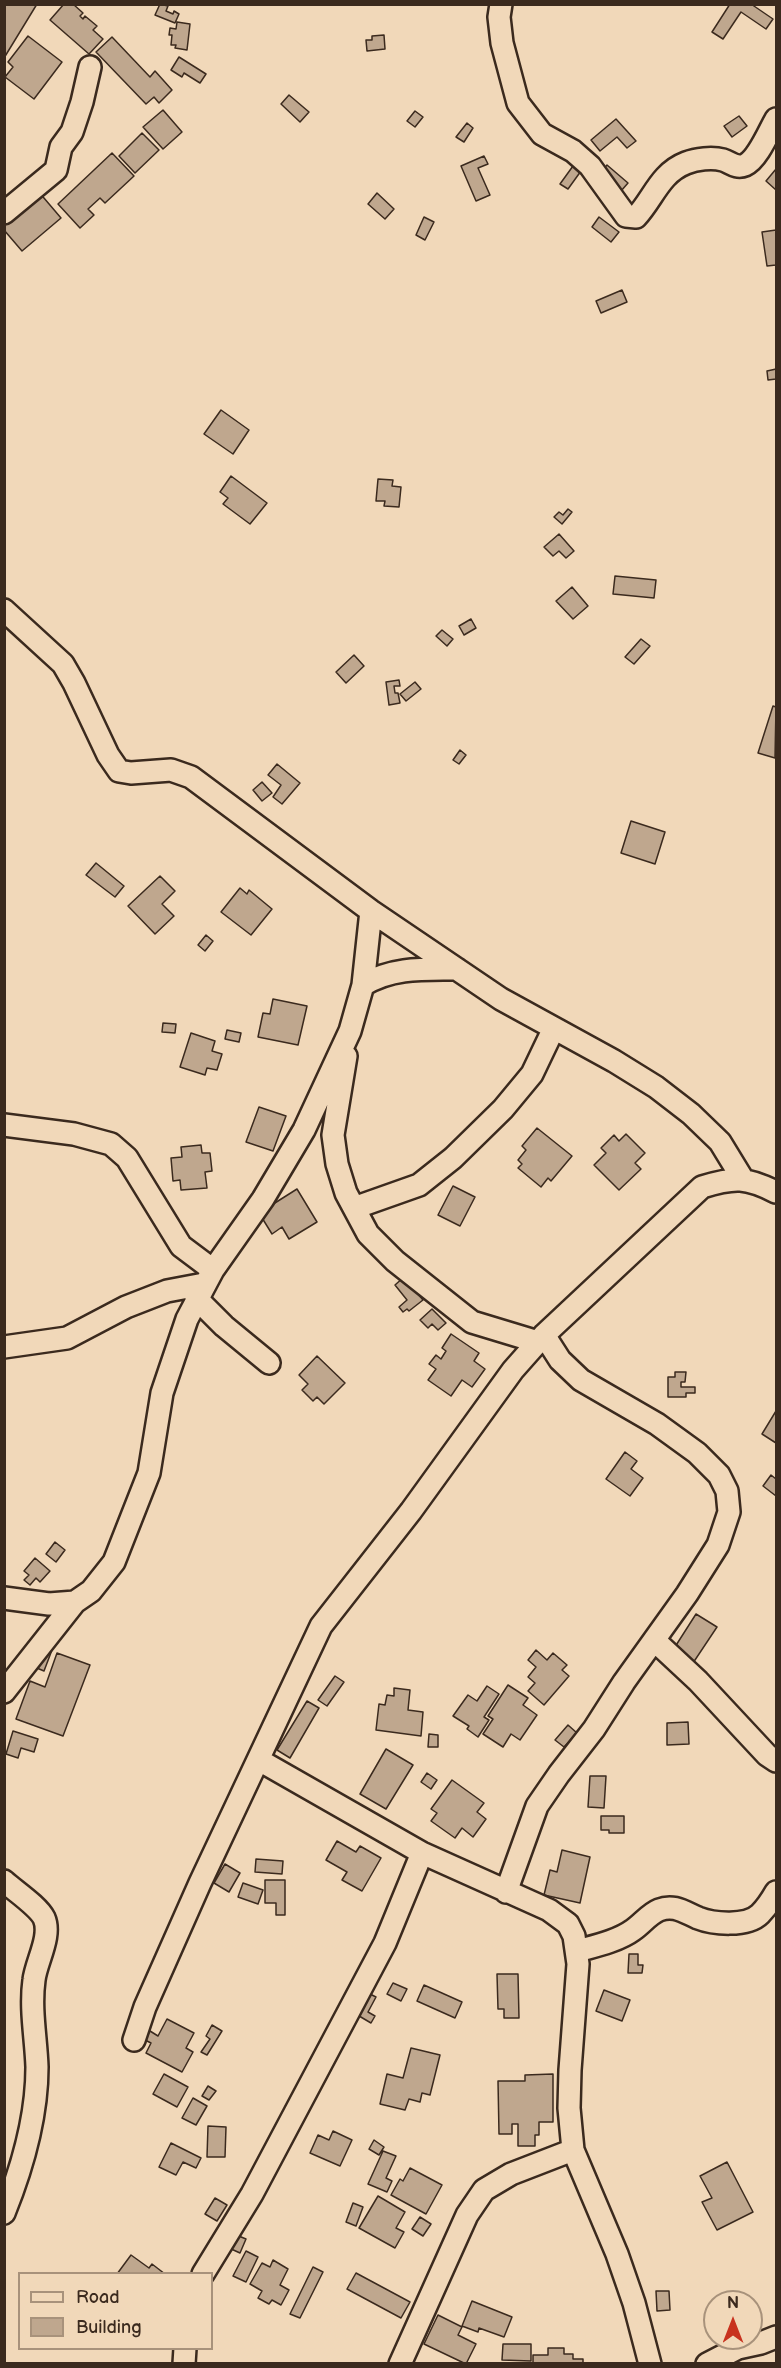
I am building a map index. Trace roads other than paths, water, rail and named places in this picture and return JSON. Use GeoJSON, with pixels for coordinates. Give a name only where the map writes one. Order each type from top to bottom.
{"type":"FeatureCollection","features":[{"type":"Feature","properties":{"kind":"street"},"geometry":{"type":"LineString","coordinates":[[501,4],[499,17],[502,43],[518,103],[542,134],[573,151],[590,166],[626,216],[636,217],[668,174],[685,163],[702,159],[723,160],[734,166],[745,165],[757,152],[777,119]]}},
{"type":"Feature","properties":{"kind":"street"},"geometry":{"type":"LineString","coordinates":[[4,213],[56,171],[61,147],[72,132],[82,102],[90,67]]}},
{"type":"Feature","properties":{"kind":"street"},"geometry":{"type":"LineString","coordinates":[[4,610],[63,664],[108,755],[120,771],[131,774],[171,770],[191,777],[371,911],[501,999],[614,1061],[656,1087],[691,1114],[720,1142],[742,1178]]}},
{"type":"Feature","properties":{"kind":"street"},"geometry":{"type":"LineString","coordinates":[[371,911],[363,985],[350,1031],[333,1135],[337,1164],[346,1193],[368,1234],[395,1261],[472,1322],[541,1339],[581,1380],[657,1424],[697,1453],[719,1475],[728,1491],[729,1512],[718,1545],[594,1730],[558,1774],[537,1806],[506,1892]]}},
{"type":"Feature","properties":{"kind":"street"},"geometry":{"type":"LineString","coordinates":[[363,985],[377,977],[396,971],[457,969]]}},
{"type":"Feature","properties":{"kind":"street"},"geometry":{"type":"LineString","coordinates":[[354,1208],[419,1185],[453,1158],[503,1109],[532,1074],[554,1028]]}},
{"type":"Feature","properties":{"kind":"street"},"geometry":{"type":"LineString","coordinates":[[4,1692],[75,1602],[91,1591],[114,1562],[138,1505],[148,1473],[162,1394],[205,1284],[263,1199],[304,1130],[350,1031]]}},
{"type":"Feature","properties":{"kind":"street"},"geometry":{"type":"LineString","coordinates":[[4,1125],[74,1134],[111,1144],[127,1158],[205,1284],[224,1326],[269,1363]]}},
{"type":"Feature","properties":{"kind":"street"},"geometry":{"type":"LineString","coordinates":[[134,2040],[145,2007],[200,1883],[321,1626],[411,1511],[513,1370],[541,1339],[702,1187],[723,1180],[742,1178],[777,1192]]}},
{"type":"Feature","properties":{"kind":"street"},"geometry":{"type":"LineString","coordinates":[[4,1347],[67,1338],[126,1307],[167,1291],[205,1284]]}},
{"type":"Feature","properties":{"kind":"street"},"geometry":{"type":"LineString","coordinates":[[4,1598],[49,1604],[75,1602]]}},
{"type":"Feature","properties":{"kind":"street"},"geometry":{"type":"LineString","coordinates":[[654,1640],[698,1681],[767,1755],[777,1761]]}},
{"type":"Feature","properties":{"kind":"street"},"geometry":{"type":"LineString","coordinates":[[259,1760],[422,1853],[549,1910],[568,1924],[574,1936],[577,1951],[569,2098],[573,2150],[617,2254],[634,2303],[650,2364]]}},
{"type":"Feature","properties":{"kind":"street"},"geometry":{"type":"LineString","coordinates":[[204,2272],[252,2194],[385,1943],[422,1853]]}},
{"type":"Feature","properties":{"kind":"street"},"geometry":{"type":"LineString","coordinates":[[4,1881],[38,1911],[44,1918],[46,1927],[37,1962],[32,1997],[37,2065],[33,2115],[18,2177],[4,2213]]}},
{"type":"Feature","properties":{"kind":"street"},"geometry":{"type":"LineString","coordinates":[[577,1951],[621,1936],[658,1910],[669,1908],[677,1908],[708,1922],[746,1921],[759,1915],[777,1892]]}},
{"type":"Feature","properties":{"kind":"street"},"geometry":{"type":"LineString","coordinates":[[400,2364],[467,2215],[484,2190],[512,2174],[573,2150]]}},
{"type":"Feature","properties":{"kind":"street"},"geometry":{"type":"LineString","coordinates":[[707,2364],[738,2348],[777,2337]]}}]}
